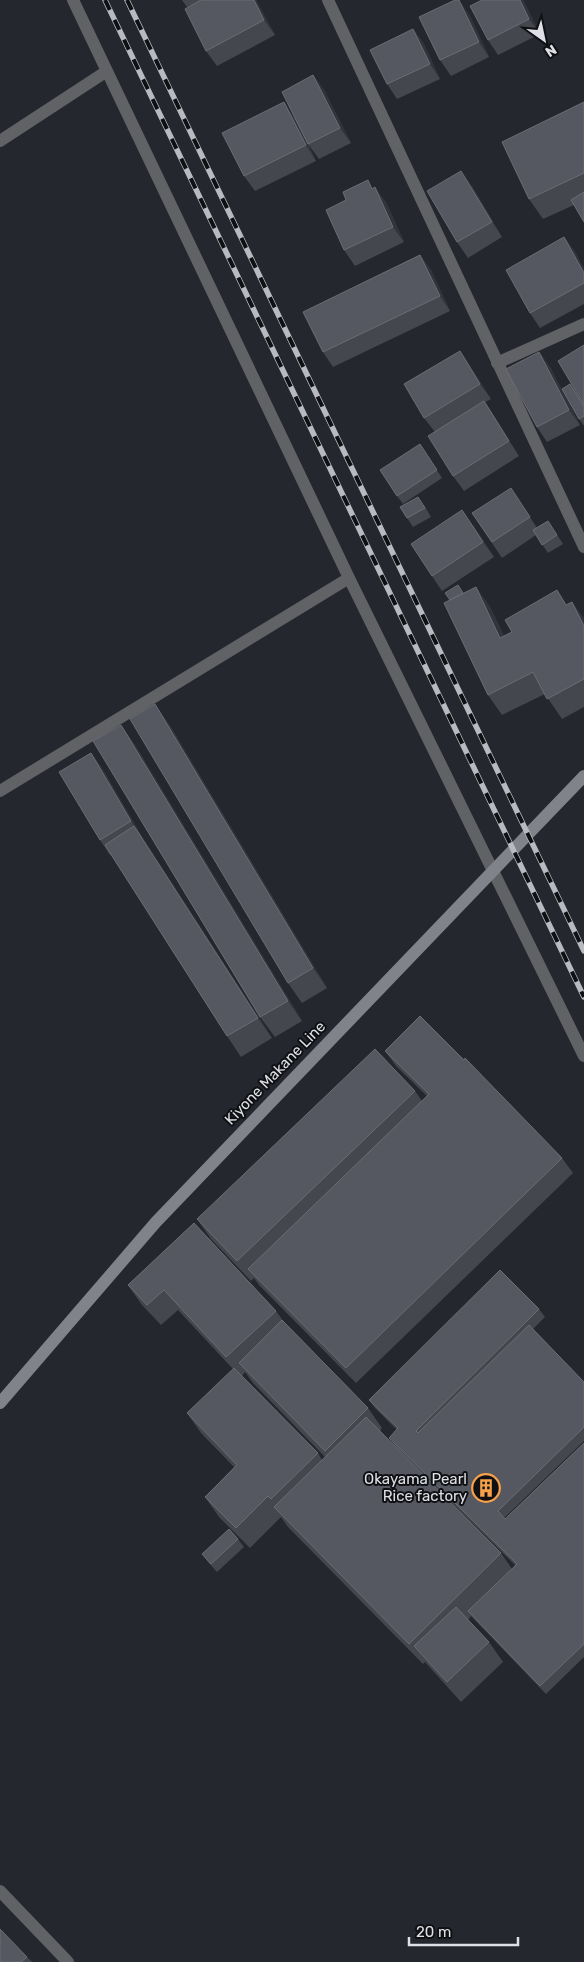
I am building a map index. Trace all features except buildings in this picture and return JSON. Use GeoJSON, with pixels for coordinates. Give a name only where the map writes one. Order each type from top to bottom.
{"type":"FeatureCollection","features":[{"type":"Feature","properties":{"kind":"main road","name":"Kiyone Makane Line"},"geometry":{"type":"LineString","coordinates":[[0,1403],[156,1222],[584,776]]}},
{"type":"Feature","properties":{"kind":"street"},"geometry":{"type":"LineString","coordinates":[[73,0],[349,578],[584,1056]]}},
{"type":"Feature","properties":{"kind":"street"},"geometry":{"type":"LineString","coordinates":[[328,0],[584,546]]}},
{"type":"Feature","properties":{"kind":"street"},"geometry":{"type":"LineString","coordinates":[[0,141],[107,71]]}},
{"type":"Feature","properties":{"kind":"street"},"geometry":{"type":"LineString","coordinates":[[497,363],[584,324]]}},
{"type":"Feature","properties":{"kind":"street"},"geometry":{"type":"LineString","coordinates":[[0,791],[349,578]]}},
{"type":"Feature","properties":{"kind":"street"},"geometry":{"type":"LineString","coordinates":[[0,1891],[68,1962]]}},
{"type":"Feature","properties":{"kind":"railway"},"geometry":{"type":"LineString","coordinates":[[105,0],[584,997]]}},
{"type":"Feature","properties":{"kind":"railway"},"geometry":{"type":"LineString","coordinates":[[127,0],[584,951]]}},
{"type":"Feature","properties":{"kind":"place","name":"Okayama Pearl Rice factory"},"geometry":{"type":"Point","coordinates":[486,1488]}}]}
